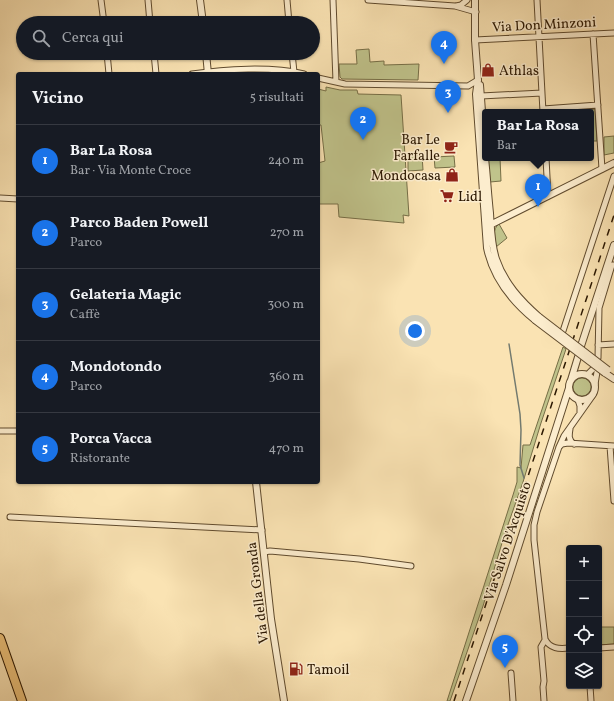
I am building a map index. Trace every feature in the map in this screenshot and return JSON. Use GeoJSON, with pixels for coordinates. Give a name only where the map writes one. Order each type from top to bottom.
{"type":"FeatureCollection","features":[{"type":"Feature","properties":{"kind":"highway"},"geometry":{"type":"LineString","coordinates":[[0,638],[22,701]]}},
{"type":"Feature","properties":{"kind":"street"},"geometry":{"type":"LineString","coordinates":[[101,0],[103,16]]}},
{"type":"Feature","properties":{"kind":"street"},"geometry":{"type":"LineString","coordinates":[[148,0],[149,16]]}},
{"type":"Feature","properties":{"kind":"street"},"geometry":{"type":"LineString","coordinates":[[200,0],[202,16]]}},
{"type":"Feature","properties":{"kind":"street"},"geometry":{"type":"LineString","coordinates":[[287,0],[288,16]]}},
{"type":"Feature","properties":{"kind":"street"},"geometry":{"type":"LineString","coordinates":[[333,0],[336,82]]}},
{"type":"Feature","properties":{"kind":"street"},"geometry":{"type":"LineString","coordinates":[[368,0],[455,6],[476,12]]}},
{"type":"Feature","properties":{"kind":"street"},"geometry":{"type":"LineString","coordinates":[[455,6],[461,5],[466,0]]}},
{"type":"Feature","properties":{"kind":"street"},"geometry":{"type":"LineString","coordinates":[[475,0],[475,40],[478,80],[480,84],[478,95],[482,146]]}},
{"type":"Feature","properties":{"kind":"street"},"geometry":{"type":"LineString","coordinates":[[537,0],[543,109]]}},
{"type":"Feature","properties":{"kind":"street","name":"Via Don Minzoni"},"geometry":{"type":"LineString","coordinates":[[475,40],[614,33]]}},
{"type":"Feature","properties":{"kind":"street"},"geometry":{"type":"LineString","coordinates":[[593,34],[602,169]]}},
{"type":"Feature","properties":{"kind":"street"},"geometry":{"type":"LineString","coordinates":[[108,60],[109,72]]}},
{"type":"Feature","properties":{"kind":"street"},"geometry":{"type":"LineString","coordinates":[[155,60],[156,72]]}},
{"type":"Feature","properties":{"kind":"street"},"geometry":{"type":"LineString","coordinates":[[207,60],[208,72]]}},
{"type":"Feature","properties":{"kind":"street"},"geometry":{"type":"LineString","coordinates":[[224,72],[273,69],[294,72],[293,60]]}},
{"type":"Feature","properties":{"kind":"street"},"geometry":{"type":"LineString","coordinates":[[320,78],[345,84],[468,86],[478,95],[482,127]]}},
{"type":"Feature","properties":{"kind":"street"},"geometry":{"type":"LineString","coordinates":[[468,86],[478,80]]}},
{"type":"Feature","properties":{"kind":"street"},"geometry":{"type":"LineString","coordinates":[[478,95],[542,93]]}},
{"type":"Feature","properties":{"kind":"street"},"geometry":{"type":"LineString","coordinates":[[554,109],[598,105]]}},
{"type":"Feature","properties":{"kind":"street"},"geometry":{"type":"LineString","coordinates":[[483,161],[488,223],[493,249],[502,274],[519,298],[537,319],[609,372],[614,379]]}},
{"type":"Feature","properties":{"kind":"street"},"geometry":{"type":"LineString","coordinates":[[486,161],[488,223]]}},
{"type":"Feature","properties":{"kind":"street"},"geometry":{"type":"LineString","coordinates":[[546,161],[548,196]]}},
{"type":"Feature","properties":{"kind":"street"},"geometry":{"type":"LineString","coordinates":[[488,223],[548,196],[614,163]]}},
{"type":"Feature","properties":{"kind":"street"},"geometry":{"type":"LineString","coordinates":[[563,331],[614,176]]}},
{"type":"Feature","properties":{"kind":"street"},"geometry":{"type":"LineString","coordinates":[[0,198],[16,199]]}},
{"type":"Feature","properties":{"kind":"street"},"geometry":{"type":"LineString","coordinates":[[581,346],[614,245]]}},
{"type":"Feature","properties":{"kind":"street"},"geometry":{"type":"LineString","coordinates":[[598,358],[599,308],[613,265]]}},
{"type":"Feature","properties":{"kind":"street"},"geometry":{"type":"LineString","coordinates":[[598,345],[614,344]]}},
{"type":"Feature","properties":{"kind":"street","name":"Via Salvo D'Acquisto"},"geometry":{"type":"LineString","coordinates":[[466,701],[506,586],[578,358],[578,365],[585,375],[592,378],[595,384]]}},
{"type":"Feature","properties":{"kind":"street"},"geometry":{"type":"LineString","coordinates":[[566,648],[555,648],[549,645],[545,640],[534,540],[534,525],[536,512],[559,446],[564,436],[593,395],[595,389],[595,371],[585,375],[576,375],[571,380]]}},
{"type":"Feature","properties":{"kind":"street"},"geometry":{"type":"LineString","coordinates":[[569,388],[580,406],[579,414]]}},
{"type":"Feature","properties":{"kind":"street"},"geometry":{"type":"LineString","coordinates":[[562,408],[566,402],[576,399],[586,400],[593,395]]}},
{"type":"Feature","properties":{"kind":"street"},"geometry":{"type":"LineString","coordinates":[[570,428],[569,438],[574,444]]}},
{"type":"Feature","properties":{"kind":"street"},"geometry":{"type":"LineString","coordinates":[[0,431],[16,431]]}},
{"type":"Feature","properties":{"kind":"street"},"geometry":{"type":"LineString","coordinates":[[559,446],[565,443],[612,446],[614,501]]}},
{"type":"Feature","properties":{"kind":"street","name":"Via della Gronda"},"geometry":{"type":"LineString","coordinates":[[256,484],[271,619],[284,701]]}},
{"type":"Feature","properties":{"kind":"street"},"geometry":{"type":"LineString","coordinates":[[10,517],[262,530]]}},
{"type":"Feature","properties":{"kind":"street"},"geometry":{"type":"LineString","coordinates":[[264,552],[270,551],[359,559],[411,566]]}},
{"type":"Feature","properties":{"kind":"street"},"geometry":{"type":"LineString","coordinates":[[544,701],[541,647],[545,640]]}},
{"type":"Feature","properties":{"kind":"street"},"geometry":{"type":"LineString","coordinates":[[602,648],[614,647]]}},
{"type":"Feature","properties":{"kind":"street"},"geometry":{"type":"LineString","coordinates":[[511,673],[513,701]]}},
{"type":"Feature","properties":{"kind":"street"},"geometry":{"type":"LineString","coordinates":[[590,689],[591,701]]}},
{"type":"Feature","properties":{"kind":"green space"},"geometry":{"type":"Polygon","coordinates":[[[369,49],[370,62],[384,61],[384,65],[419,64],[418,80],[342,79],[340,77],[339,64],[357,64],[356,50],[369,49]]]}},
{"type":"Feature","properties":{"kind":"green space"},"geometry":{"type":"Polygon","coordinates":[[[326,87],[340,90],[357,90],[358,94],[401,95],[409,216],[403,215],[404,223],[339,217],[338,204],[320,204],[320,162],[325,161],[320,125],[320,90],[326,91],[326,87]]]}},
{"type":"Feature","properties":{"kind":"green space"},"geometry":{"type":"Polygon","coordinates":[[[595,109],[597,141],[594,141],[595,109]]]}},
{"type":"Feature","properties":{"kind":"green space"},"geometry":{"type":"Polygon","coordinates":[[[614,136],[614,153],[604,155],[604,137],[614,136]]]}},
{"type":"Feature","properties":{"kind":"green space"},"geometry":{"type":"Polygon","coordinates":[[[422,155],[423,170],[408,171],[408,156],[422,155]]]}},
{"type":"Feature","properties":{"kind":"green space"},"geometry":{"type":"Polygon","coordinates":[[[454,156],[455,167],[435,168],[434,157],[454,156]]]}},
{"type":"Feature","properties":{"kind":"green space"},"geometry":{"type":"Polygon","coordinates":[[[488,161],[500,161],[501,181],[490,182],[488,161]]]}},
{"type":"Feature","properties":{"kind":"green space"},"geometry":{"type":"Polygon","coordinates":[[[499,224],[507,238],[496,247],[494,231],[499,224]]]}},
{"type":"Feature","properties":{"kind":"green space"},"geometry":{"type":"Polygon","coordinates":[[[563,347],[566,349],[505,533],[483,606],[450,701],[447,701],[517,482],[517,467],[521,468],[523,445],[530,445],[563,347]]]}},
{"type":"Feature","properties":{"kind":"green space"},"geometry":{"type":"Polygon","coordinates":[[[582,378],[588,381],[591,387],[588,393],[582,396],[576,393],[573,387],[576,381],[582,378]]]}},
{"type":"Feature","properties":{"kind":"green space"},"geometry":{"type":"Polygon","coordinates":[[[602,627],[614,627],[614,644],[602,645],[602,627]]]}},
{"type":"Feature","properties":{"kind":"waterway"},"geometry":{"type":"LineString","coordinates":[[509,344],[520,414],[520,465],[524,478]]}},
{"type":"Feature","properties":{"kind":"railway"},"geometry":{"type":"LineString","coordinates":[[454,701],[614,215]]}},
{"type":"Feature","properties":{"kind":"place","name":"Mondotondo"},"geometry":{"type":"Point","coordinates":[444,64]}},
{"type":"Feature","properties":{"kind":"place","name":"Athlas"},"geometry":{"type":"Point","coordinates":[488,70]}},
{"type":"Feature","properties":{"kind":"place","name":"Gelateria Magic"},"geometry":{"type":"Point","coordinates":[448,113]}},
{"type":"Feature","properties":{"kind":"place","name":"Parco Baden Powell"},"geometry":{"type":"Point","coordinates":[363,140]}},
{"type":"Feature","properties":{"kind":"place","name":"Bar Le Farfalle"},"geometry":{"type":"Point","coordinates":[451,147]}},
{"type":"Feature","properties":{"kind":"place","name":"Mondocasa"},"geometry":{"type":"Point","coordinates":[452,175]}},
{"type":"Feature","properties":{"kind":"place","name":"Lidl"},"geometry":{"type":"Point","coordinates":[447,196]}},
{"type":"Feature","properties":{"kind":"place","name":"Bar La Rosa"},"geometry":{"type":"Point","coordinates":[538,207]}},
{"type":"Feature","properties":{"kind":"place","name":"Porca Vacca"},"geometry":{"type":"Point","coordinates":[505,668]}},
{"type":"Feature","properties":{"kind":"place","name":"Tamoil"},"geometry":{"type":"Point","coordinates":[296,669]}}]}
